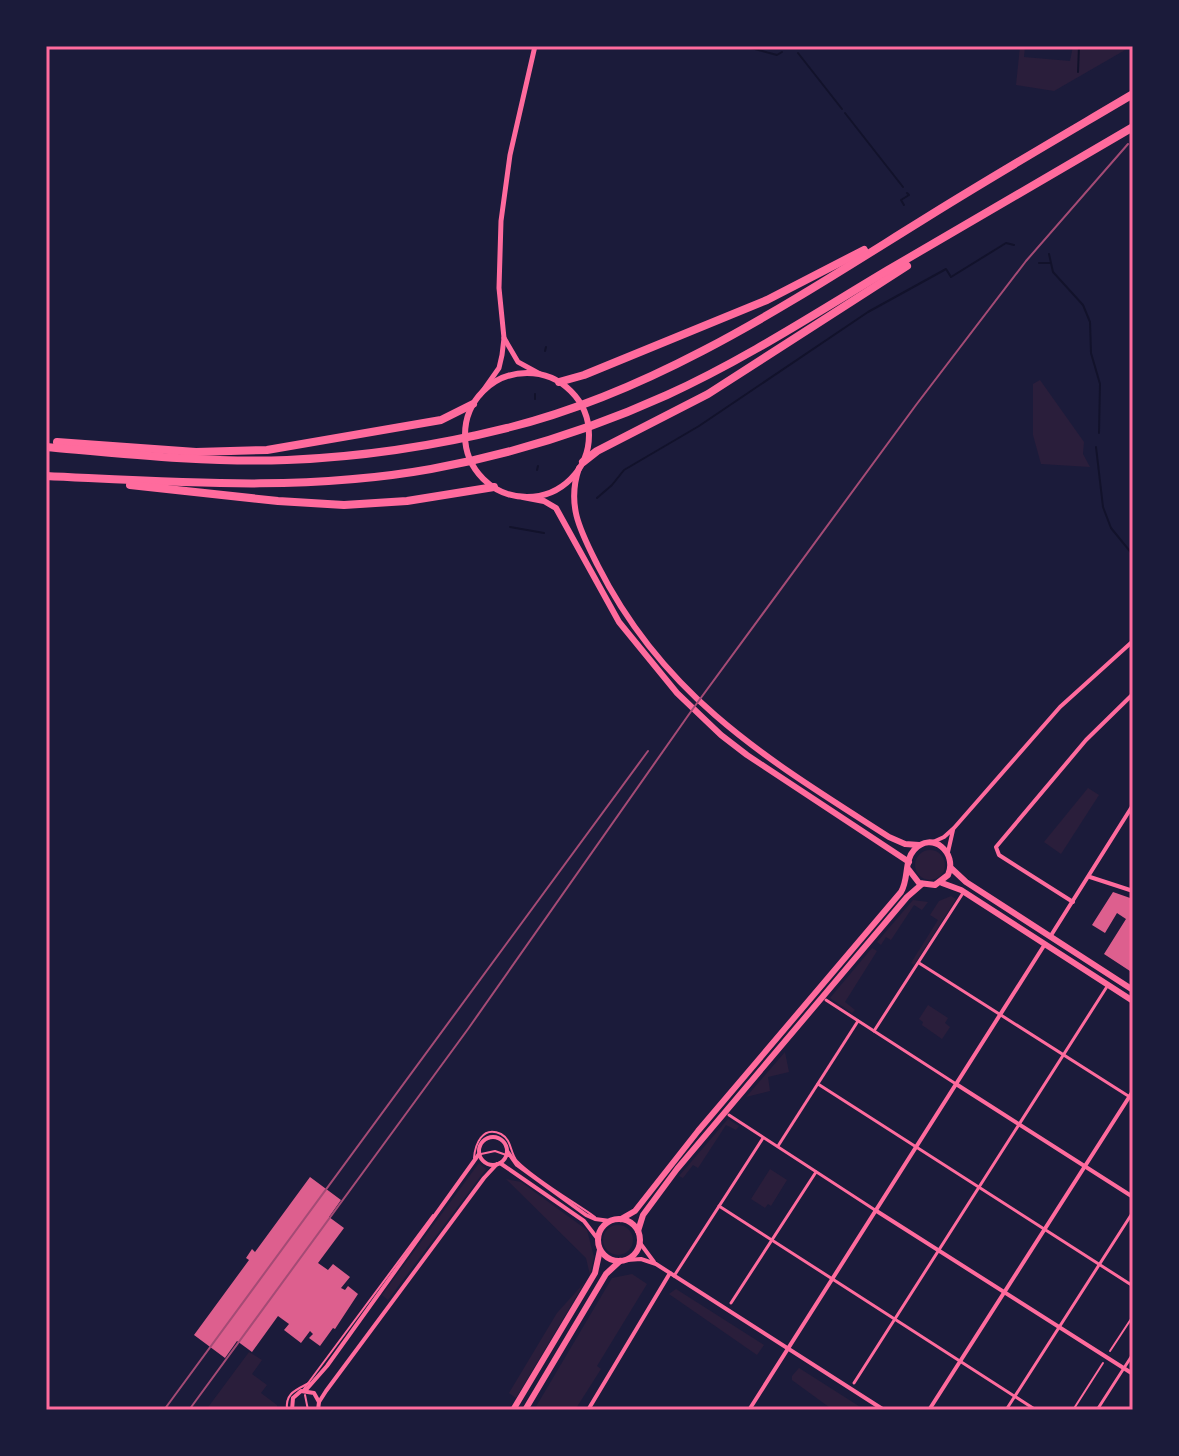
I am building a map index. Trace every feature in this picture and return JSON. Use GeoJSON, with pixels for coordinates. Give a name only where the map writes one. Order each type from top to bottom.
{"type":"FeatureCollection","features":[{"type":"Feature","properties":{"kind":"highway"},"geometry":{"type":"LineString","coordinates":[[46,444],[187,457],[285,460],[405,449],[508,428],[596,399],[709,346],[1133,94]]}},
{"type":"Feature","properties":{"kind":"highway"},"geometry":{"type":"LineString","coordinates":[[46,476],[245,484],[317,483],[445,466],[558,437],[642,406],[723,367],[1133,127]]}},
{"type":"Feature","properties":{"kind":"highway"},"geometry":{"type":"LineString","coordinates":[[562,384],[767,300],[942,207]]}},
{"type":"Feature","properties":{"kind":"highway"},"geometry":{"type":"LineString","coordinates":[[581,465],[597,451],[674,413],[731,380],[990,212]]}},
{"type":"Feature","properties":{"kind":"highway"},"geometry":{"type":"LineString","coordinates":[[46,444],[196,452],[267,450],[441,420],[473,404]]}},
{"type":"Feature","properties":{"kind":"highway"},"geometry":{"type":"LineString","coordinates":[[106,479],[122,484],[335,505],[407,501],[494,487]]}},
{"type":"Feature","properties":{"kind":"main road"},"geometry":{"type":"LineString","coordinates":[[1133,990],[960,878],[951,868],[948,852],[941,846],[931,843],[908,845],[889,837],[776,764],[741,739],[704,706],[639,633],[613,594],[576,517],[572,488],[589,440],[584,410],[562,384],[540,374],[521,373],[503,378],[480,395],[473,404],[467,422],[467,450],[480,475],[494,487],[544,501],[556,508],[619,622],[698,714],[747,755],[909,866],[913,878],[922,884],[931,886],[942,883],[964,892],[1133,1001]]}},
{"type":"Feature","properties":{"kind":"main road"},"geometry":{"type":"LineString","coordinates":[[523,497],[552,492],[570,480],[581,465]]}},
{"type":"Feature","properties":{"kind":"main road"},"geometry":{"type":"LineString","coordinates":[[513,1410],[595,1273],[600,1250],[597,1238],[603,1225],[635,1211],[894,900],[904,887],[913,851],[922,844]]}},
{"type":"Feature","properties":{"kind":"main road"},"geometry":{"type":"LineString","coordinates":[[942,883],[951,868]]}},
{"type":"Feature","properties":{"kind":"main road"},"geometry":{"type":"LineString","coordinates":[[525,1410],[606,1274],[638,1250],[638,1231],[643,1215],[677,1169],[907,897],[922,884]]}},
{"type":"Feature","properties":{"kind":"main road"},"geometry":{"type":"LineString","coordinates":[[621,1219],[631,1223],[638,1231]]}},
{"type":"Feature","properties":{"kind":"main road"},"geometry":{"type":"LineString","coordinates":[[600,1250],[608,1259],[624,1261]]}},
{"type":"Feature","properties":{"kind":"street"},"geometry":{"type":"LineString","coordinates":[[480,395],[499,368],[504,338],[499,288],[501,221],[510,155],[535,46]]}},
{"type":"Feature","properties":{"kind":"street"},"geometry":{"type":"LineString","coordinates":[[504,338],[518,362],[540,374]]}},
{"type":"Feature","properties":{"kind":"street"},"geometry":{"type":"LineString","coordinates":[[931,843],[954,828],[1060,707],[1133,641]]}},
{"type":"Feature","properties":{"kind":"street"},"geometry":{"type":"LineString","coordinates":[[1073,902],[999,855],[996,845],[1077,749],[1133,694]]}},
{"type":"Feature","properties":{"kind":"street"},"geometry":{"type":"LineString","coordinates":[[1050,937],[1133,805]]}},
{"type":"Feature","properties":{"kind":"street"},"geometry":{"type":"LineString","coordinates":[[948,852],[954,828]]}},
{"type":"Feature","properties":{"kind":"street"},"geometry":{"type":"LineString","coordinates":[[1089,876],[1133,891]]}},
{"type":"Feature","properties":{"kind":"street"},"geometry":{"type":"LineString","coordinates":[[874,1031],[964,892]]}},
{"type":"Feature","properties":{"kind":"street"},"geometry":{"type":"LineString","coordinates":[[749,1410],[1045,944]]}},
{"type":"Feature","properties":{"kind":"street"},"geometry":{"type":"LineString","coordinates":[[919,963],[1132,1096],[929,1410]]}},
{"type":"Feature","properties":{"kind":"street"},"geometry":{"type":"LineString","coordinates":[[854,1383],[1108,985]]}},
{"type":"Feature","properties":{"kind":"street"},"geometry":{"type":"LineString","coordinates":[[826,1000],[1133,1197]]}},
{"type":"Feature","properties":{"kind":"street"},"geometry":{"type":"LineString","coordinates":[[778,1147],[858,1021]]}},
{"type":"Feature","properties":{"kind":"street"},"geometry":{"type":"LineString","coordinates":[[818,1084],[1133,1286]]}},
{"type":"Feature","properties":{"kind":"street"},"geometry":{"type":"LineString","coordinates":[[729,1115],[1133,1374]]}},
{"type":"Feature","properties":{"kind":"street"},"geometry":{"type":"LineString","coordinates":[[290,1410],[293,1398],[305,1391],[330,1362],[479,1154],[481,1144],[490,1137],[502,1140],[507,1154],[517,1165],[580,1211],[610,1221]]}},
{"type":"Feature","properties":{"kind":"street"},"geometry":{"type":"LineString","coordinates":[[588,1410],[672,1274],[763,1138]]}},
{"type":"Feature","properties":{"kind":"street"},"geometry":{"type":"LineString","coordinates":[[479,1154],[484,1161],[498,1163],[584,1221],[597,1238]]}},
{"type":"Feature","properties":{"kind":"street"},"geometry":{"type":"LineString","coordinates":[[320,1407],[484,1178],[507,1154]]}},
{"type":"Feature","properties":{"kind":"street"},"geometry":{"type":"LineString","coordinates":[[731,1303],[817,1171]]}},
{"type":"Feature","properties":{"kind":"street"},"geometry":{"type":"LineString","coordinates":[[719,1206],[1036,1410]]}},
{"type":"Feature","properties":{"kind":"street"},"geometry":{"type":"LineString","coordinates":[[1006,1410],[1133,1212]]}},
{"type":"Feature","properties":{"kind":"street"},"geometry":{"type":"LineString","coordinates":[[640,1243],[656,1264]]}},
{"type":"Feature","properties":{"kind":"street"},"geometry":{"type":"LineString","coordinates":[[624,1261],[641,1259],[656,1264],[884,1410]]}},
{"type":"Feature","properties":{"kind":"street"},"geometry":{"type":"LineString","coordinates":[[1097,1410],[1133,1354]]}},
{"type":"Feature","properties":{"kind":"street"},"geometry":{"type":"LineString","coordinates":[[305,1391],[314,1393],[320,1407]]}},
{"type":"Feature","properties":{"kind":"lane"},"geometry":{"type":"LineString","coordinates":[[473,1160],[478,1139],[493,1133],[501,1134],[507,1140],[517,1161]]}},
{"type":"Feature","properties":{"kind":"lane"},"geometry":{"type":"LineString","coordinates":[[308,1410],[305,1391],[310,1382],[479,1154],[495,1151],[507,1154],[600,1220]]}},
{"type":"Feature","properties":{"kind":"lane"},"geometry":{"type":"LineString","coordinates":[[290,1410],[287,1401],[291,1392],[310,1382]]}},
{"type":"Feature","properties":{"kind":"path"},"geometry":{"type":"LineString","coordinates":[[1110,1351],[1133,1316]]}},
{"type":"Feature","properties":{"kind":"path"},"geometry":{"type":"LineString","coordinates":[[1073,1410],[1103,1363]]}},
{"type":"Feature","properties":{"kind":"shaded area"},"geometry":{"type":"Polygon","coordinates":[[[1020,46],[1025,46],[1024,57],[1070,61],[1073,46],[1132,46],[1054,91],[1016,85],[1020,46]]]}},
{"type":"Feature","properties":{"kind":"shaded area"},"geometry":{"type":"Polygon","coordinates":[[[1040,380],[1084,442],[1083,454],[1090,467],[1041,464],[1033,435],[1033,384],[1040,380]]]}},
{"type":"Feature","properties":{"kind":"shaded area"},"geometry":{"type":"Polygon","coordinates":[[[1088,788],[1099,795],[1061,854],[1044,842],[1088,788]]]}},
{"type":"Feature","properties":{"kind":"shaded area"},"geometry":{"type":"Polygon","coordinates":[[[930,850],[941,854],[945,865],[941,876],[930,880],[919,876],[915,865],[919,854],[930,850]]]}},
{"type":"Feature","properties":{"kind":"shaded area"},"geometry":{"type":"Polygon","coordinates":[[[951,896],[956,899],[914,965],[911,963],[938,920],[930,915],[939,901],[951,896]]]}},
{"type":"Feature","properties":{"kind":"shaded area"},"geometry":{"type":"Polygon","coordinates":[[[913,900],[928,902],[922,910],[914,905],[891,940],[886,937],[881,945],[877,942],[913,900]]]}},
{"type":"Feature","properties":{"kind":"shaded area"},"geometry":{"type":"Polygon","coordinates":[[[872,948],[877,951],[845,1002],[855,1010],[852,1013],[830,998],[872,948]]]}},
{"type":"Feature","properties":{"kind":"shaded area"},"geometry":{"type":"Polygon","coordinates":[[[928,1005],[948,1018],[945,1023],[950,1027],[942,1039],[922,1025],[919,1019],[928,1005]]]}},
{"type":"Feature","properties":{"kind":"shaded area"},"geometry":{"type":"Polygon","coordinates":[[[785,1052],[789,1072],[768,1077],[770,1091],[746,1097],[785,1052]]]}},
{"type":"Feature","properties":{"kind":"shaded area"},"geometry":{"type":"Polygon","coordinates":[[[728,1119],[739,1126],[736,1130],[726,1125],[698,1168],[693,1165],[683,1178],[679,1176],[728,1119]]]}},
{"type":"Feature","properties":{"kind":"shaded area"},"geometry":{"type":"Polygon","coordinates":[[[479,1163],[486,1169],[388,1300],[382,1295],[479,1163]]]}},
{"type":"Feature","properties":{"kind":"shaded area"},"geometry":{"type":"Polygon","coordinates":[[[770,1169],[787,1180],[771,1206],[768,1204],[765,1208],[751,1199],[770,1169]]]}},
{"type":"Feature","properties":{"kind":"shaded area"},"geometry":{"type":"Polygon","coordinates":[[[506,1179],[521,1182],[587,1230],[594,1257],[590,1275],[586,1258],[506,1179]]]}},
{"type":"Feature","properties":{"kind":"shaded area"},"geometry":{"type":"Polygon","coordinates":[[[618,1225],[624,1226],[632,1234],[632,1246],[624,1254],[618,1255],[612,1254],[604,1246],[603,1240],[604,1234],[612,1226],[618,1225]]]}},
{"type":"Feature","properties":{"kind":"shaded area"},"geometry":{"type":"Polygon","coordinates":[[[632,1274],[647,1284],[597,1366],[601,1369],[575,1410],[534,1410],[612,1278],[632,1274]]]}},
{"type":"Feature","properties":{"kind":"shaded area"},"geometry":{"type":"Polygon","coordinates":[[[585,1282],[516,1398],[509,1393],[557,1313],[585,1282]]]}},
{"type":"Feature","properties":{"kind":"shaded area"},"geometry":{"type":"Polygon","coordinates":[[[676,1289],[764,1345],[757,1355],[669,1294],[676,1289]]]}},
{"type":"Feature","properties":{"kind":"shaded area"},"geometry":{"type":"Polygon","coordinates":[[[249,1352],[262,1360],[252,1374],[267,1385],[261,1393],[277,1405],[277,1410],[206,1410],[249,1352]]]}},
{"type":"Feature","properties":{"kind":"shaded area"},"geometry":{"type":"Polygon","coordinates":[[[799,1368],[865,1410],[833,1410],[792,1380],[799,1368]]]}},
{"type":"Feature","properties":{"kind":"building"},"geometry":{"type":"Polygon","coordinates":[[[1113,892],[1133,899],[1133,973],[1104,954],[1126,919],[1117,913],[1105,933],[1092,925],[1113,892]]]}},
{"type":"Feature","properties":{"kind":"building"},"geometry":{"type":"Polygon","coordinates":[[[310,1177],[341,1200],[329,1217],[344,1228],[318,1263],[328,1270],[333,1264],[350,1277],[341,1288],[345,1290],[348,1286],[358,1294],[320,1346],[309,1338],[313,1334],[310,1331],[301,1343],[284,1330],[289,1324],[278,1316],[252,1352],[237,1341],[225,1358],[194,1335],[249,1260],[246,1258],[252,1249],[255,1252],[310,1177]]]}},
{"type":"Feature","properties":{"kind":"waterway"},"geometry":{"type":"LineString","coordinates":[[731,46],[777,55],[782,52]]}},
{"type":"Feature","properties":{"kind":"waterway"},"geometry":{"type":"LineString","coordinates":[[1078,72],[1079,46]]}},
{"type":"Feature","properties":{"kind":"waterway"},"geometry":{"type":"LineString","coordinates":[[798,53],[842,109]]}},
{"type":"Feature","properties":{"kind":"waterway"},"geometry":{"type":"LineString","coordinates":[[845,113],[903,187]]}},
{"type":"Feature","properties":{"kind":"waterway"},"geometry":{"type":"LineString","coordinates":[[904,205],[901,200],[909,195],[907,193]]}},
{"type":"Feature","properties":{"kind":"waterway"},"geometry":{"type":"LineString","coordinates":[[597,498],[624,470],[699,426],[868,312],[946,269],[951,277],[1006,243],[1014,245]]}},
{"type":"Feature","properties":{"kind":"waterway"},"geometry":{"type":"LineString","coordinates":[[1049,254],[1053,272],[1083,305],[1090,322],[1091,353],[1100,384],[1099,433]]}},
{"type":"Feature","properties":{"kind":"waterway"},"geometry":{"type":"LineString","coordinates":[[1039,263],[1050,263]]}},
{"type":"Feature","properties":{"kind":"waterway"},"geometry":{"type":"LineString","coordinates":[[545,351],[546,347]]}},
{"type":"Feature","properties":{"kind":"waterway"},"geometry":{"type":"LineString","coordinates":[[535,394],[535,399]]}},
{"type":"Feature","properties":{"kind":"waterway"},"geometry":{"type":"LineString","coordinates":[[1096,447],[1103,507],[1111,528],[1133,555]]}},
{"type":"Feature","properties":{"kind":"waterway"},"geometry":{"type":"LineString","coordinates":[[537,470],[538,466]]}},
{"type":"Feature","properties":{"kind":"waterway"},"geometry":{"type":"LineString","coordinates":[[510,527],[544,533]]}},
{"type":"Feature","properties":{"kind":"railway"},"geometry":{"type":"LineString","coordinates":[[189,1410],[468,1029],[692,710],[916,405],[1026,261],[1128,144]]}},
{"type":"Feature","properties":{"kind":"railway"},"geometry":{"type":"LineString","coordinates":[[164,1410],[648,751]]}}]}
